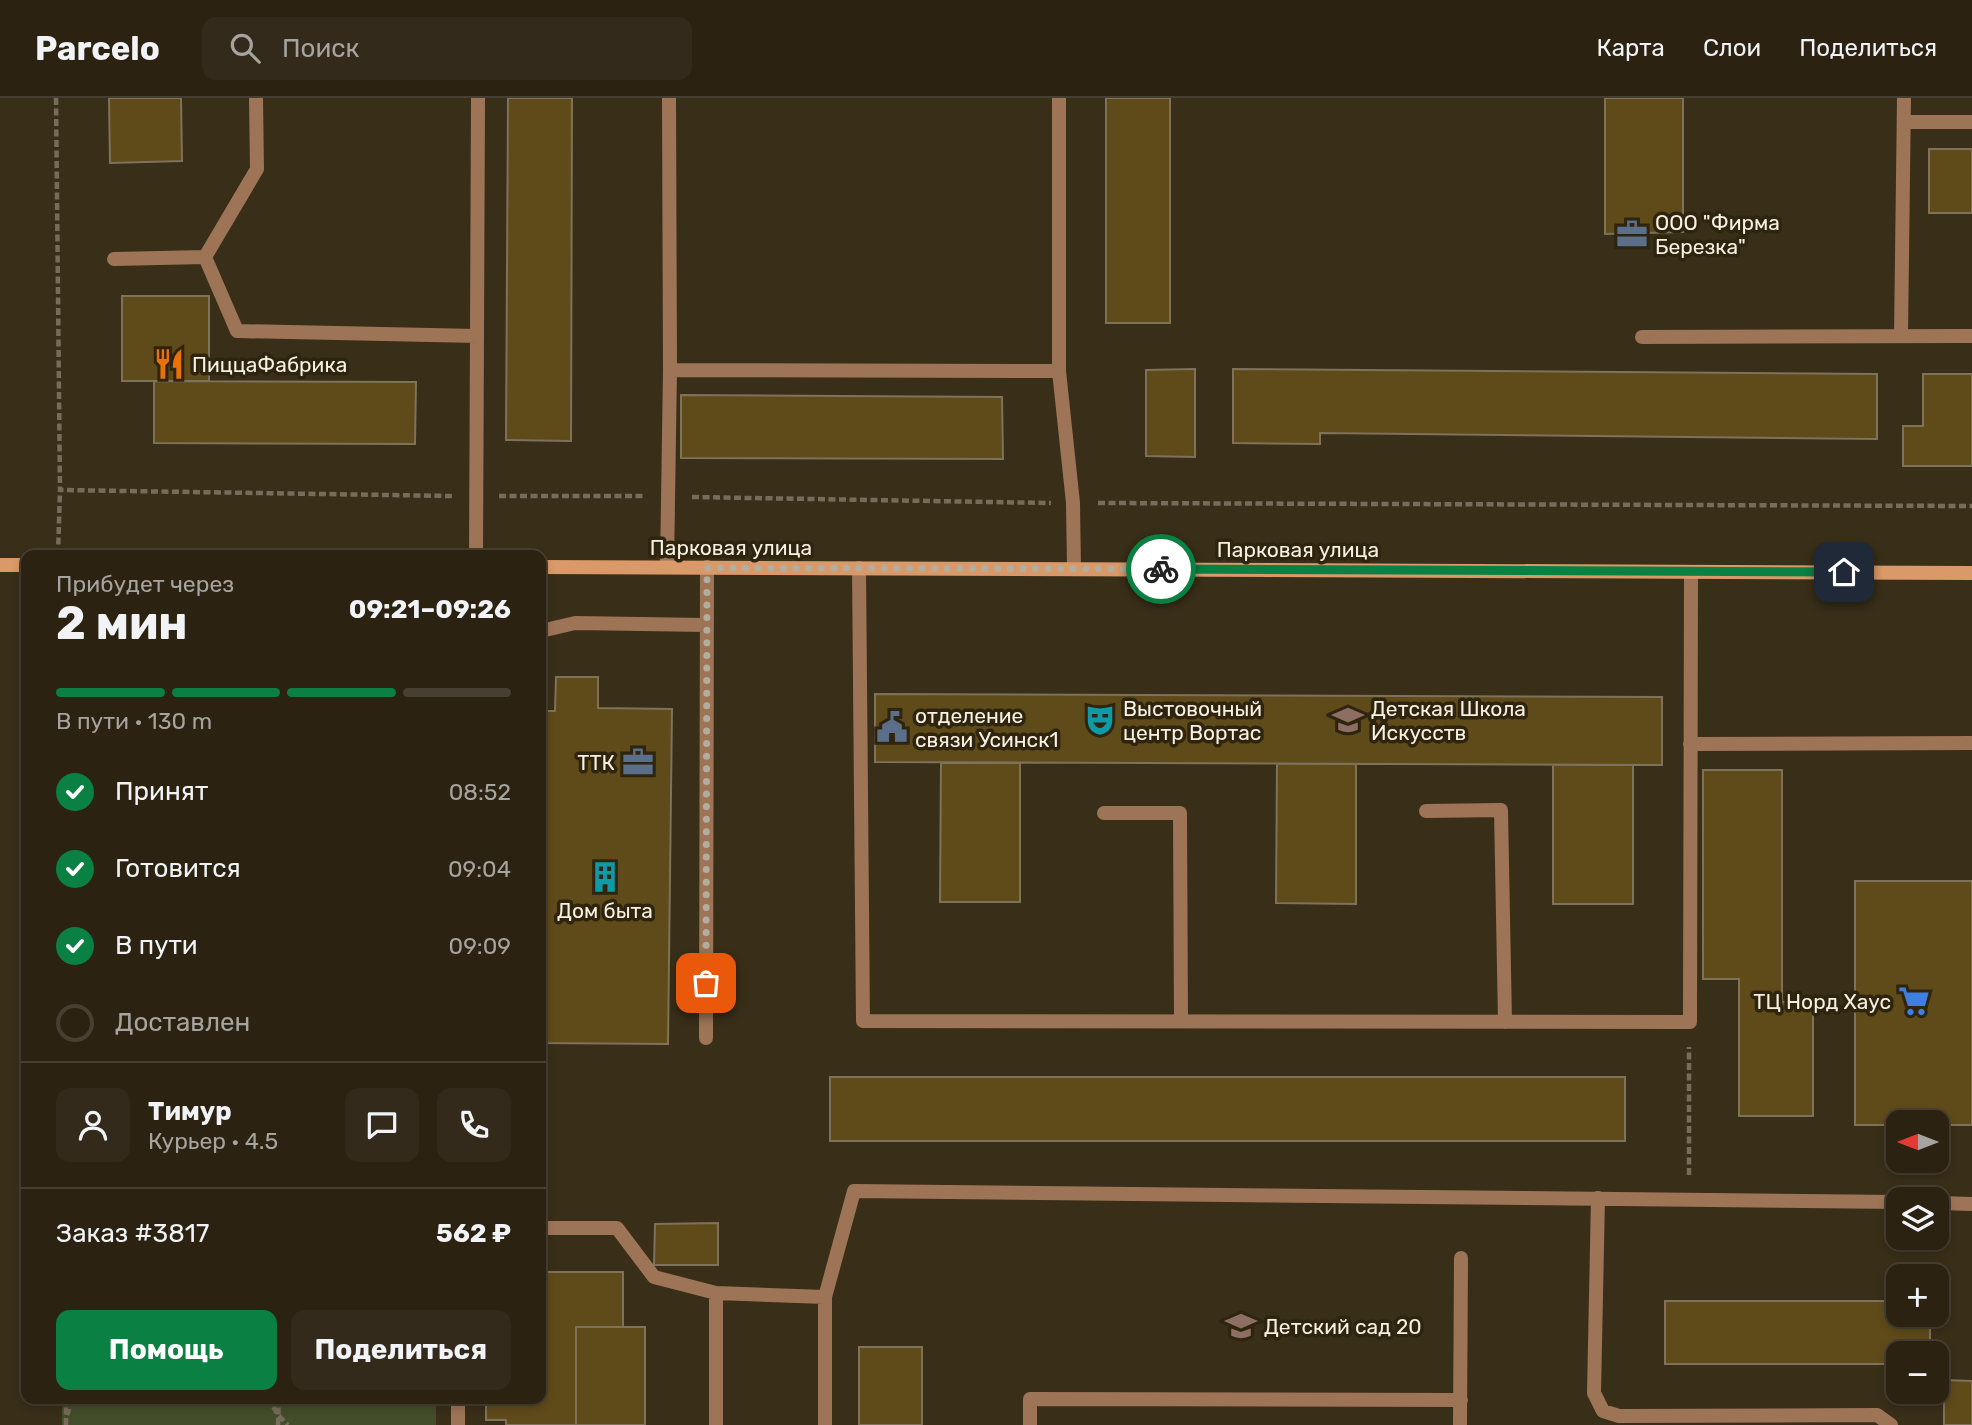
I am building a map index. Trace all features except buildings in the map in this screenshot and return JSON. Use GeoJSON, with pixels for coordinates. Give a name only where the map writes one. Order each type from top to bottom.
{"type":"FeatureCollection","features":[{"type":"Feature","properties":{"kind":"main road"},"geometry":{"type":"LineString","coordinates":[[0,565],[21,565]]}},
{"type":"Feature","properties":{"kind":"main road","name":"Парковая улица"},"geometry":{"type":"LineString","coordinates":[[546,567],[1972,573]]}},
{"type":"Feature","properties":{"kind":"lane"},"geometry":{"type":"LineString","coordinates":[[205,257],[257,169],[256,98]]}},
{"type":"Feature","properties":{"kind":"lane"},"geometry":{"type":"LineString","coordinates":[[476,550],[478,98]]}},
{"type":"Feature","properties":{"kind":"lane"},"geometry":{"type":"LineString","coordinates":[[667,568],[670,370],[669,98]]}},
{"type":"Feature","properties":{"kind":"lane"},"geometry":{"type":"LineString","coordinates":[[1059,98],[1059,371],[1073,503],[1074,569]]}},
{"type":"Feature","properties":{"kind":"lane"},"geometry":{"type":"LineString","coordinates":[[1901,337],[1904,98]]}},
{"type":"Feature","properties":{"kind":"lane"},"geometry":{"type":"LineString","coordinates":[[1904,122],[1972,122]]}},
{"type":"Feature","properties":{"kind":"lane"},"geometry":{"type":"LineString","coordinates":[[114,259],[205,257]]}},
{"type":"Feature","properties":{"kind":"lane"},"geometry":{"type":"LineString","coordinates":[[205,257],[237,331],[477,336]]}},
{"type":"Feature","properties":{"kind":"lane"},"geometry":{"type":"LineString","coordinates":[[1642,337],[1972,336]]}},
{"type":"Feature","properties":{"kind":"lane"},"geometry":{"type":"LineString","coordinates":[[670,370],[1059,371]]}},
{"type":"Feature","properties":{"kind":"lane"},"geometry":{"type":"LineString","coordinates":[[706,1038],[707,568]]}},
{"type":"Feature","properties":{"kind":"lane"},"geometry":{"type":"LineString","coordinates":[[859,568],[863,1021],[1690,1022],[1691,572]]}},
{"type":"Feature","properties":{"kind":"lane"},"geometry":{"type":"LineString","coordinates":[[546,630],[575,623],[706,625]]}},
{"type":"Feature","properties":{"kind":"lane"},"geometry":{"type":"LineString","coordinates":[[1690,744],[1972,743]]}},
{"type":"Feature","properties":{"kind":"lane"},"geometry":{"type":"LineString","coordinates":[[1426,811],[1501,810],[1505,1022]]}},
{"type":"Feature","properties":{"kind":"lane"},"geometry":{"type":"LineString","coordinates":[[1104,813],[1180,813],[1181,1021]]}},
{"type":"Feature","properties":{"kind":"lane"},"geometry":{"type":"LineString","coordinates":[[825,1425],[825,1297],[855,1191],[1886,1202]]}},
{"type":"Feature","properties":{"kind":"lane"},"geometry":{"type":"LineString","coordinates":[[1598,1198],[1594,1393],[1603,1411],[1619,1416],[1877,1415],[1891,1425]]}},
{"type":"Feature","properties":{"kind":"lane"},"geometry":{"type":"LineString","coordinates":[[1949,1203],[1972,1203]]}},
{"type":"Feature","properties":{"kind":"lane"},"geometry":{"type":"LineString","coordinates":[[546,1228],[617,1228],[654,1277],[716,1293],[825,1297]]}},
{"type":"Feature","properties":{"kind":"lane"},"geometry":{"type":"LineString","coordinates":[[1461,1258],[1461,1425]]}},
{"type":"Feature","properties":{"kind":"lane"},"geometry":{"type":"LineString","coordinates":[[716,1293],[716,1425]]}},
{"type":"Feature","properties":{"kind":"lane"},"geometry":{"type":"LineString","coordinates":[[1030,1425],[1030,1399],[1461,1400]]}},
{"type":"Feature","properties":{"kind":"lane"},"geometry":{"type":"LineString","coordinates":[[458,1404],[458,1425]]}},
{"type":"Feature","properties":{"kind":"path"},"geometry":{"type":"LineString","coordinates":[[56,98],[60,490],[58,550]]}},
{"type":"Feature","properties":{"kind":"path"},"geometry":{"type":"LineString","coordinates":[[60,490],[1073,503],[1972,506]]}},
{"type":"Feature","properties":{"kind":"path"},"geometry":{"type":"LineString","coordinates":[[1689,1199],[1690,1022]]}},
{"type":"Feature","properties":{"kind":"path"},"geometry":{"type":"LineString","coordinates":[[66,1404],[66,1422]]}},
{"type":"Feature","properties":{"kind":"path"},"geometry":{"type":"LineString","coordinates":[[66,1422],[71,1404]]}},
{"type":"Feature","properties":{"kind":"path"},"geometry":{"type":"LineString","coordinates":[[272,1404],[288,1425]]}},
{"type":"Feature","properties":{"kind":"path"},"geometry":{"type":"LineString","coordinates":[[278,1425],[279,1404]]}},
{"type":"Feature","properties":{"kind":"green space"},"geometry":{"type":"Polygon","coordinates":[[[62,1404],[436,1404],[436,1425],[62,1425],[62,1404]]]}},
{"type":"Feature","properties":{"kind":"way so far"},"geometry":{"type":"LineString","coordinates":[[706,983],[707,568],[1161,569]]}},
{"type":"Feature","properties":{"kind":"place","name":"ООО \"Фирма Березка\""},"geometry":{"type":"Point","coordinates":[1632,234]}},
{"type":"Feature","properties":{"kind":"place","name":"ПиццаФабрика"},"geometry":{"type":"Point","coordinates":[169,364]}},
{"type":"Feature","properties":{"kind":"place","name":"Выстовочный центр Вортас"},"geometry":{"type":"Point","coordinates":[1100,720]}},
{"type":"Feature","properties":{"kind":"place","name":"Детская Школа Искусств"},"geometry":{"type":"Point","coordinates":[1348,720]}},
{"type":"Feature","properties":{"kind":"place","name":"отделение связи Усинск1"},"geometry":{"type":"Point","coordinates":[892,727]}},
{"type":"Feature","properties":{"kind":"place","name":"ТТК"},"geometry":{"type":"Point","coordinates":[638,762]}},
{"type":"Feature","properties":{"kind":"place","name":"Дом быта"},"geometry":{"type":"Point","coordinates":[605,877]}},
{"type":"Feature","properties":{"kind":"place","name":"ТЦ Норд Хаус"},"geometry":{"type":"Point","coordinates":[1914,1001]}},
{"type":"Feature","properties":{"kind":"place","name":"Детский сад 20"},"geometry":{"type":"Point","coordinates":[1241,1326]}},
{"type":"Feature","properties":{"kind":"route"},"geometry":{"type":"LineString","coordinates":[[1161,569],[1844,572]]}}]}
